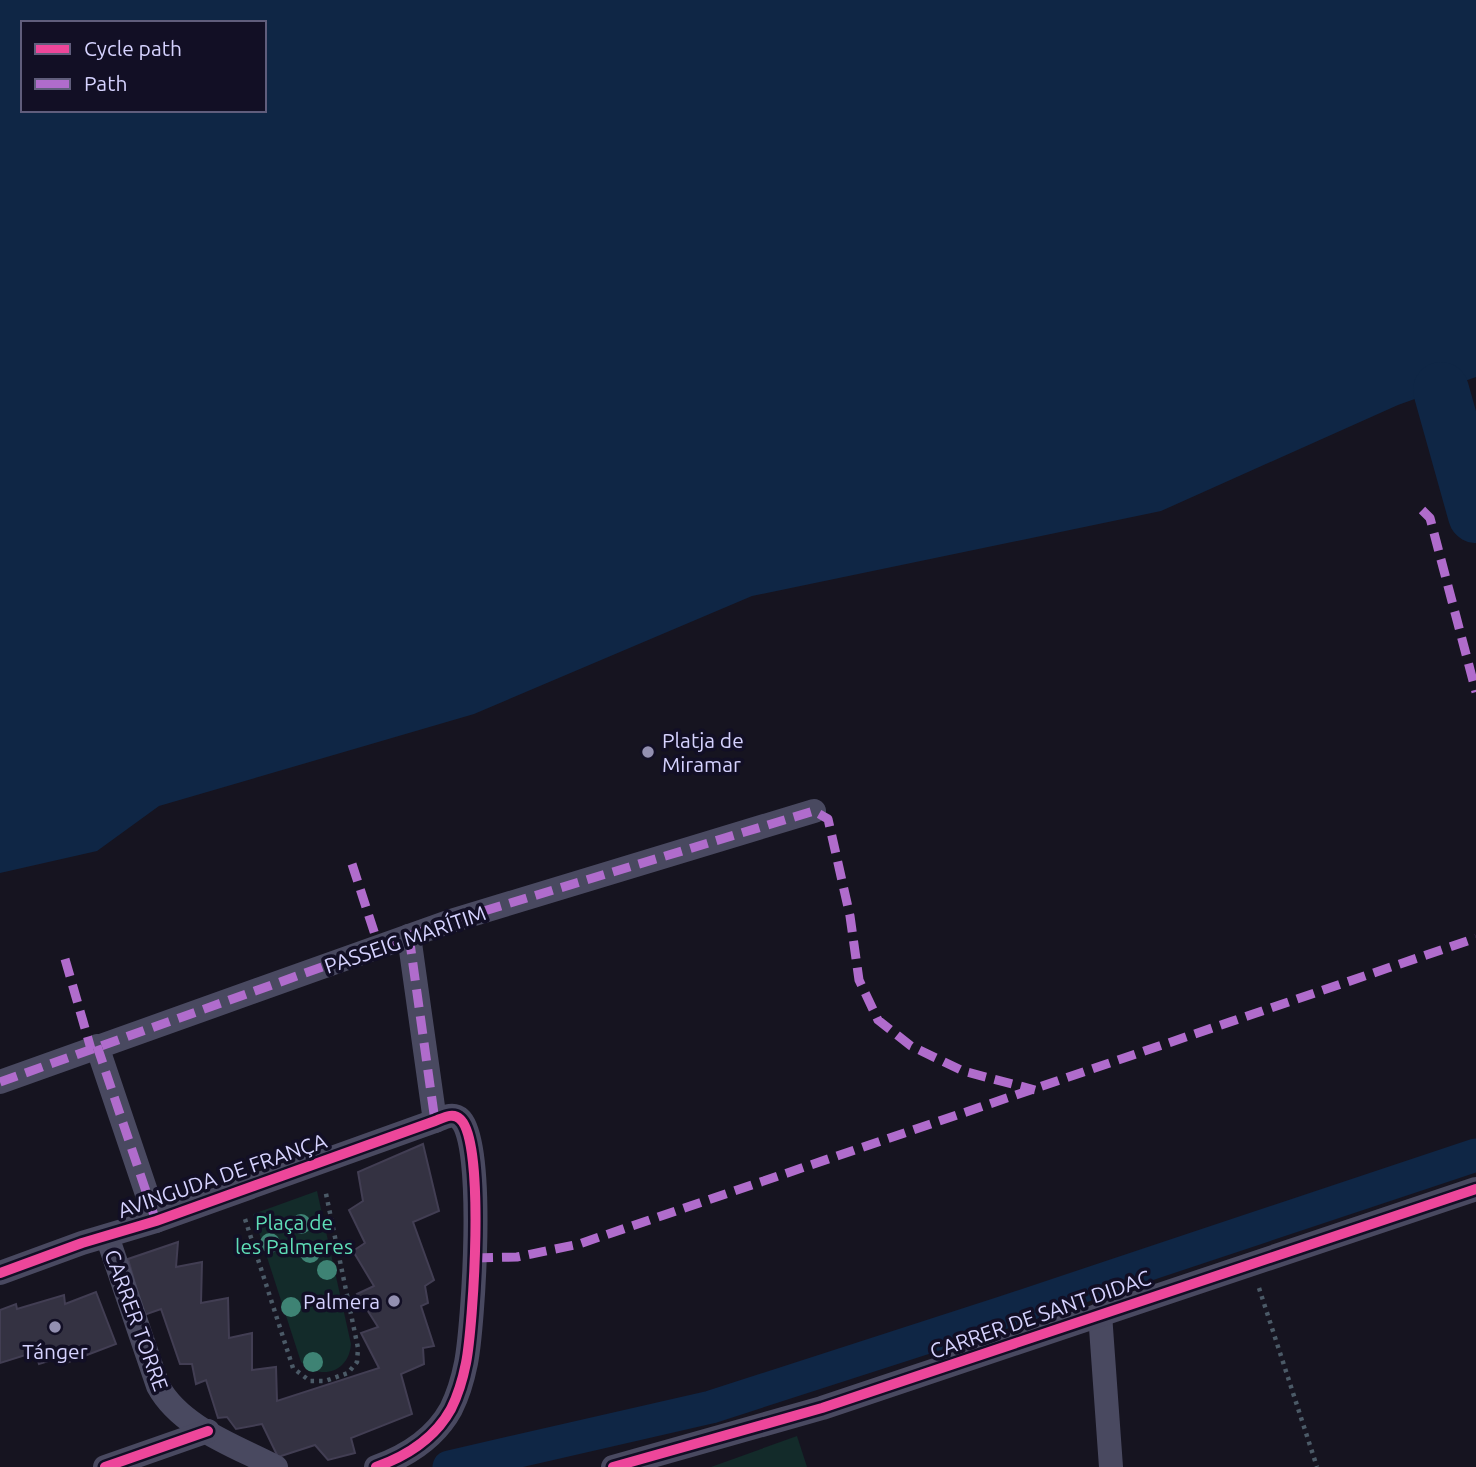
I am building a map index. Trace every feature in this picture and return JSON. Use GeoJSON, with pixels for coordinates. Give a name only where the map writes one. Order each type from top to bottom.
{"type":"FeatureCollection","features":[{"type":"Feature","properties":{"kind":"street","name":"PASSEIG MARÍTIM"},"geometry":{"type":"LineString","coordinates":[[0,1082],[451,921],[814,811]]}},
{"type":"Feature","properties":{"kind":"street"},"geometry":{"type":"LineString","coordinates":[[376,1467],[417,1446],[443,1422],[452,1407],[466,1364],[475,1284],[475,1222],[470,1144],[463,1121],[446,1119],[409,936]]}},
{"type":"Feature","properties":{"kind":"street"},"geometry":{"type":"LineString","coordinates":[[97,1046],[156,1221]]}},
{"type":"Feature","properties":{"kind":"street","name":"AVINGUDA DE FRANÇA"},"geometry":{"type":"LineString","coordinates":[[0,1273],[446,1119]]}},
{"type":"Feature","properties":{"kind":"street","name":"CARRER DE SANT DIDAC"},"geometry":{"type":"LineString","coordinates":[[613,1467],[822,1408],[1476,1189]]}},
{"type":"Feature","properties":{"kind":"street","name":"CARRER TORRE"},"geometry":{"type":"LineString","coordinates":[[107,1236],[159,1386],[166,1399],[174,1408],[208,1431],[276,1467]]}},
{"type":"Feature","properties":{"kind":"street"},"geometry":{"type":"LineString","coordinates":[[1100,1314],[1111,1467]]}},
{"type":"Feature","properties":{"kind":"street"},"geometry":{"type":"LineString","coordinates":[[110,1466],[208,1431]]}},
{"type":"Feature","properties":{"kind":"path"},"geometry":{"type":"LineString","coordinates":[[236,1192],[293,1368],[310,1381],[325,1381],[348,1373],[357,1362],[358,1348],[320,1162]]}},
{"type":"Feature","properties":{"kind":"path"},"geometry":{"type":"LineString","coordinates":[[1251,1264],[1317,1467]]}},
{"type":"Feature","properties":{"kind":"green space","name":"Plaça de les Palmeres"},"geometry":{"type":"Polygon","coordinates":[[[317,1191],[351,1344],[349,1354],[340,1367],[325,1372],[309,1368],[301,1362],[253,1214],[317,1191]]]}},
{"type":"Feature","properties":{"kind":"green space"},"geometry":{"type":"Polygon","coordinates":[[[797,1436],[807,1467],[711,1467],[797,1436]]]}},
{"type":"Feature","properties":{"kind":"water"},"geometry":{"type":"Polygon","coordinates":[[[0,0],[1476,0],[1476,377],[1398,405],[1161,511],[752,596],[474,714],[159,806],[97,851],[0,873],[0,0]]]}},
{"type":"Feature","properties":{"kind":"building","name":"Palmera"},"geometry":{"type":"Polygon","coordinates":[[[423,1144],[439,1211],[413,1222],[434,1280],[425,1286],[428,1303],[421,1306],[434,1346],[423,1348],[424,1364],[401,1374],[412,1414],[351,1438],[355,1453],[328,1460],[315,1445],[278,1457],[262,1424],[236,1429],[227,1417],[218,1418],[206,1380],[196,1384],[192,1364],[180,1364],[161,1309],[144,1315],[128,1259],[178,1242],[176,1267],[202,1262],[201,1303],[228,1298],[229,1338],[252,1333],[252,1370],[276,1367],[277,1401],[379,1368],[361,1333],[378,1327],[357,1294],[374,1286],[353,1251],[365,1243],[349,1210],[363,1201],[358,1172],[423,1144]]]}},
{"type":"Feature","properties":{"kind":"building","name":"Tánger"},"geometry":{"type":"Polygon","coordinates":[[[96,1292],[116,1344],[66,1363],[61,1357],[39,1364],[35,1352],[0,1363],[0,1310],[16,1304],[17,1309],[64,1295],[65,1304],[96,1292]]]}},
{"type":"Feature","properties":{"kind":"waterway"},"geometry":{"type":"LineString","coordinates":[[1441,390],[1476,515]]}},
{"type":"Feature","properties":{"kind":"waterway"},"geometry":{"type":"LineString","coordinates":[[449,1467],[711,1407],[1476,1155]]}},
{"type":"Feature","properties":{"kind":"marked path"},"geometry":{"type":"LineString","coordinates":[[1422,510],[1430,518],[1476,692]]}},
{"type":"Feature","properties":{"kind":"marked path"},"geometry":{"type":"LineString","coordinates":[[0,1082],[451,921],[814,811],[828,819],[850,916],[859,980],[878,1020],[911,1046],[963,1071],[1035,1090]]}},
{"type":"Feature","properties":{"kind":"marked path"},"geometry":{"type":"LineString","coordinates":[[352,864],[379,947]]}},
{"type":"Feature","properties":{"kind":"marked path"},"geometry":{"type":"LineString","coordinates":[[409,936],[435,1121]]}},
{"type":"Feature","properties":{"kind":"marked path"},"geometry":{"type":"LineString","coordinates":[[475,1258],[517,1257],[579,1244],[1476,938]]}},
{"type":"Feature","properties":{"kind":"marked path"},"geometry":{"type":"LineString","coordinates":[[65,959],[91,1049]]}},
{"type":"Feature","properties":{"kind":"marked path"},"geometry":{"type":"LineString","coordinates":[[97,1046],[156,1221]]}},
{"type":"Feature","properties":{"kind":"cycle path"},"geometry":{"type":"LineString","coordinates":[[0,1273],[82,1243],[156,1221],[445,1117],[457,1117],[468,1134],[475,1196],[474,1276],[465,1369],[454,1404],[437,1429],[419,1445],[376,1467]]}},
{"type":"Feature","properties":{"kind":"cycle path"},"geometry":{"type":"LineString","coordinates":[[613,1467],[822,1408],[1476,1189]]}},
{"type":"Feature","properties":{"kind":"cycle path"},"geometry":{"type":"LineString","coordinates":[[105,1467],[208,1431]]}},
{"type":"Feature","properties":{"kind":"place","name":"Platja de Miramar"},"geometry":{"type":"Point","coordinates":[648,752]}},
{"type":"Feature","properties":{"kind":"place","name":"Palmera"},"geometry":{"type":"Point","coordinates":[394,1301]}},
{"type":"Feature","properties":{"kind":"place","name":"Tánger"},"geometry":{"type":"Point","coordinates":[55,1327]}}]}
